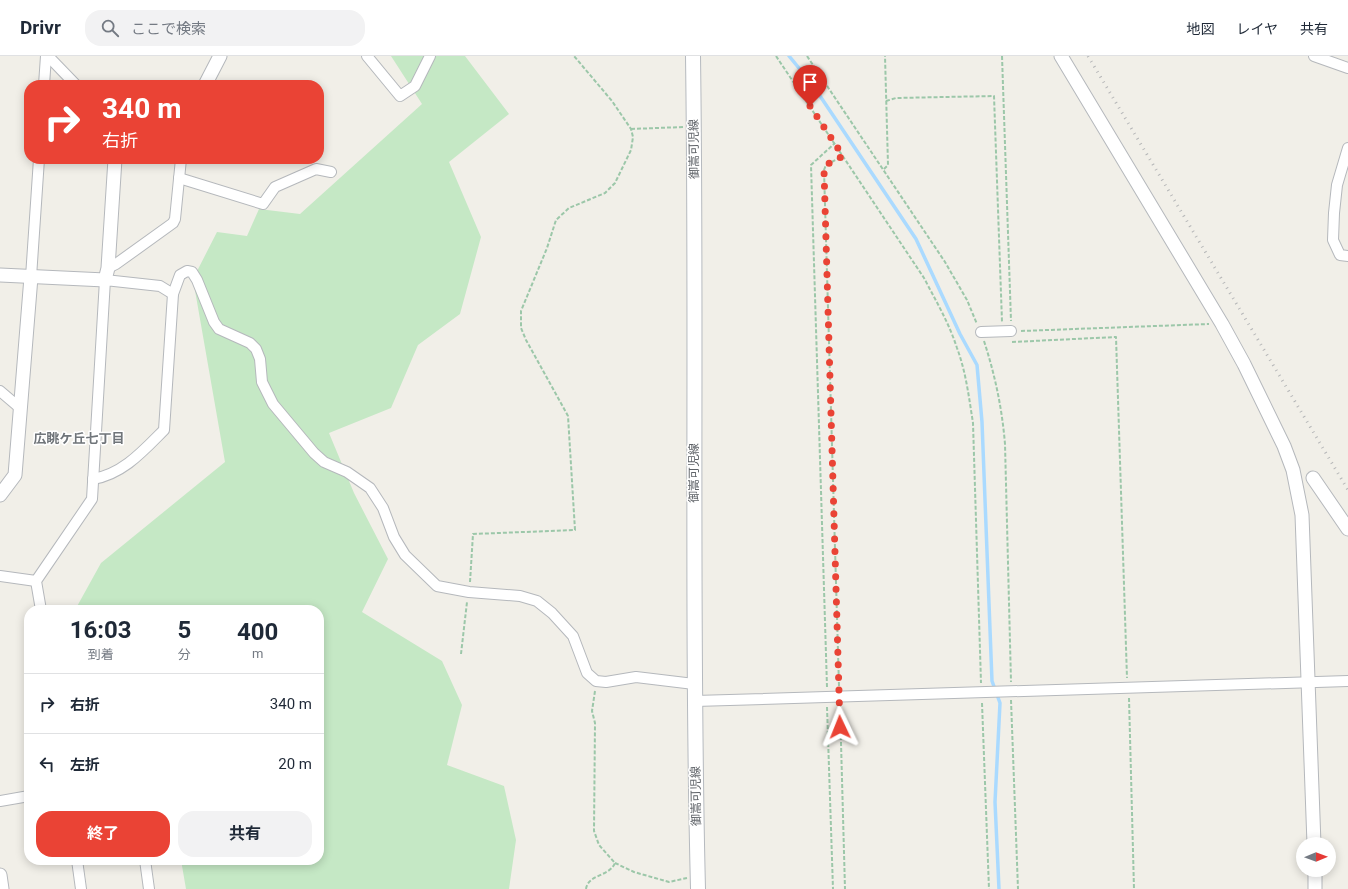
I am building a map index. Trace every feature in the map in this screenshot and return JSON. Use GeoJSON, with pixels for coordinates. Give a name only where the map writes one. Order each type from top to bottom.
{"type":"FeatureCollection","features":[{"type":"Feature","properties":{"kind":"main road","name":"御嵩可児線"},"geometry":{"type":"LineString","coordinates":[[693,56],[694,684],[698,882]]}},
{"type":"Feature","properties":{"kind":"street"},"geometry":{"type":"LineString","coordinates":[[45,80],[47,56]]}},
{"type":"Feature","properties":{"kind":"street"},"geometry":{"type":"LineString","coordinates":[[47,56],[71,80]]}},
{"type":"Feature","properties":{"kind":"street"},"geometry":{"type":"LineString","coordinates":[[208,80],[220,56]]}},
{"type":"Feature","properties":{"kind":"street"},"geometry":{"type":"LineString","coordinates":[[367,56],[400,96],[415,86],[430,56]]}},
{"type":"Feature","properties":{"kind":"street"},"geometry":{"type":"LineString","coordinates":[[1061,56],[1222,324],[1267,408],[1293,470],[1302,515],[1314,837]]}},
{"type":"Feature","properties":{"kind":"street"},"geometry":{"type":"LineString","coordinates":[[1314,56],[1348,68]]}},
{"type":"Feature","properties":{"kind":"street"},"geometry":{"type":"LineString","coordinates":[[1348,148],[1337,184],[1333,240],[1340,255],[1348,256]]}},
{"type":"Feature","properties":{"kind":"street"},"geometry":{"type":"LineString","coordinates":[[1,491],[15,475],[39,164]]}},
{"type":"Feature","properties":{"kind":"street"},"geometry":{"type":"LineString","coordinates":[[40,605],[36,581],[92,498],[115,164]]}},
{"type":"Feature","properties":{"kind":"street"},"geometry":{"type":"LineString","coordinates":[[106,274],[116,264],[173,223],[175,219],[180,164]]}},
{"type":"Feature","properties":{"kind":"street"},"geometry":{"type":"LineString","coordinates":[[179,178],[264,204],[274,187],[316,170],[331,172]]}},
{"type":"Feature","properties":{"kind":"street"},"geometry":{"type":"LineString","coordinates":[[93,479],[102,478],[133,461],[164,430],[173,294],[180,275],[187,271],[192,272],[197,280],[214,322],[219,329],[250,343],[256,349],[260,360],[262,382],[273,404],[314,453],[324,462],[347,472],[370,488],[383,508],[394,537],[405,555],[436,586],[469,592],[520,596],[530,598],[544,606],[572,636],[586,673],[596,681],[606,682],[636,677],[694,684]]}},
{"type":"Feature","properties":{"kind":"street"},"geometry":{"type":"LineString","coordinates":[[0,275],[31,277],[106,274],[160,286],[173,294]]}},
{"type":"Feature","properties":{"kind":"street"},"geometry":{"type":"LineString","coordinates":[[981,332],[1007,331]]}},
{"type":"Feature","properties":{"kind":"street"},"geometry":{"type":"LineString","coordinates":[[0,391],[20,408]]}},
{"type":"Feature","properties":{"kind":"street"},"geometry":{"type":"LineString","coordinates":[[1313,478],[1348,529]]}},
{"type":"Feature","properties":{"kind":"street"},"geometry":{"type":"LineString","coordinates":[[0,576],[36,581]]}},
{"type":"Feature","properties":{"kind":"street"},"geometry":{"type":"LineString","coordinates":[[695,702],[1348,681]]}},
{"type":"Feature","properties":{"kind":"street"},"geometry":{"type":"LineString","coordinates":[[0,801],[24,797]]}},
{"type":"Feature","properties":{"kind":"street"},"geometry":{"type":"LineString","coordinates":[[78,865],[81,889]]}},
{"type":"Feature","properties":{"kind":"street"},"geometry":{"type":"LineString","coordinates":[[146,865],[149,889]]}},
{"type":"Feature","properties":{"kind":"street"},"geometry":{"type":"LineString","coordinates":[[0,874],[2,889]]}},
{"type":"Feature","properties":{"kind":"street"},"geometry":{"type":"LineString","coordinates":[[1315,877],[1316,889]]}},
{"type":"Feature","properties":{"kind":"path"},"geometry":{"type":"LineString","coordinates":[[461,654],[469,592],[473,534],[574,530],[568,416],[526,340],[521,328],[521,311],[547,248],[556,220],[569,208],[606,193],[615,183],[631,150],[633,137],[631,129],[612,101],[574,56]]}},
{"type":"Feature","properties":{"kind":"path"},"geometry":{"type":"LineString","coordinates":[[776,56],[924,278],[943,312],[957,348],[967,384],[973,423],[981,692],[989,889]]}},
{"type":"Feature","properties":{"kind":"path"},"geometry":{"type":"LineString","coordinates":[[807,56],[945,262],[967,300],[981,332],[994,370],[1002,409],[1004,444],[1018,889]]}},
{"type":"Feature","properties":{"kind":"path"},"geometry":{"type":"LineString","coordinates":[[884,170],[888,165],[885,56]]}},
{"type":"Feature","properties":{"kind":"path"},"geometry":{"type":"LineString","coordinates":[[1002,56],[1007,331]]}},
{"type":"Feature","properties":{"kind":"path"},"geometry":{"type":"LineString","coordinates":[[886,101],[896,98],[994,96],[1007,331]]}},
{"type":"Feature","properties":{"kind":"path"},"geometry":{"type":"LineString","coordinates":[[631,129],[694,127]]}},
{"type":"Feature","properties":{"kind":"path"},"geometry":{"type":"LineString","coordinates":[[833,889],[811,165],[835,143]]}},
{"type":"Feature","properties":{"kind":"path"},"geometry":{"type":"LineString","coordinates":[[843,156],[826,165],[824,170],[845,889]]}},
{"type":"Feature","properties":{"kind":"path"},"geometry":{"type":"LineString","coordinates":[[1007,331],[1222,324]]}},
{"type":"Feature","properties":{"kind":"path"},"geometry":{"type":"LineString","coordinates":[[1008,342],[1116,337],[1134,889]]}},
{"type":"Feature","properties":{"kind":"path"},"geometry":{"type":"LineString","coordinates":[[985,344],[992,343]]}},
{"type":"Feature","properties":{"kind":"path"},"geometry":{"type":"LineString","coordinates":[[596,681],[592,711],[595,723],[594,831],[599,845],[615,863],[634,872],[669,882],[698,882]]}},
{"type":"Feature","properties":{"kind":"path"},"geometry":{"type":"LineString","coordinates":[[586,889],[590,879],[607,873],[615,863]]}},
{"type":"Feature","properties":{"kind":"green space"},"geometry":{"type":"Polygon","coordinates":[[[391,56],[465,56],[509,114],[449,162],[481,237],[460,314],[418,345],[391,408],[329,433],[354,493],[388,559],[362,612],[442,661],[462,705],[447,765],[504,786],[516,840],[509,889],[186,889],[182,865],[324,865],[324,605],[78,605],[101,563],[225,462],[193,279],[217,232],[247,236],[259,209],[300,214],[422,104],[391,56]]]}},
{"type":"Feature","properties":{"kind":"waterway"},"geometry":{"type":"LineString","coordinates":[[789,56],[812,84],[916,239],[960,334],[977,365],[982,422],[992,681],[1000,703],[995,802],[999,889]]}},
{"type":"Feature","properties":{"kind":"railway"},"geometry":{"type":"LineString","coordinates":[[1088,56],[1348,490]]}},
{"type":"Feature","properties":{"kind":"district","name":"広眺ケ丘七丁目"},"geometry":{"type":"Point","coordinates":[79,438]}},
{"type":"Feature","properties":{"kind":"route"},"geometry":{"type":"LineString","coordinates":[[810,106],[843,156],[826,165],[824,170],[840,727]]}}]}
